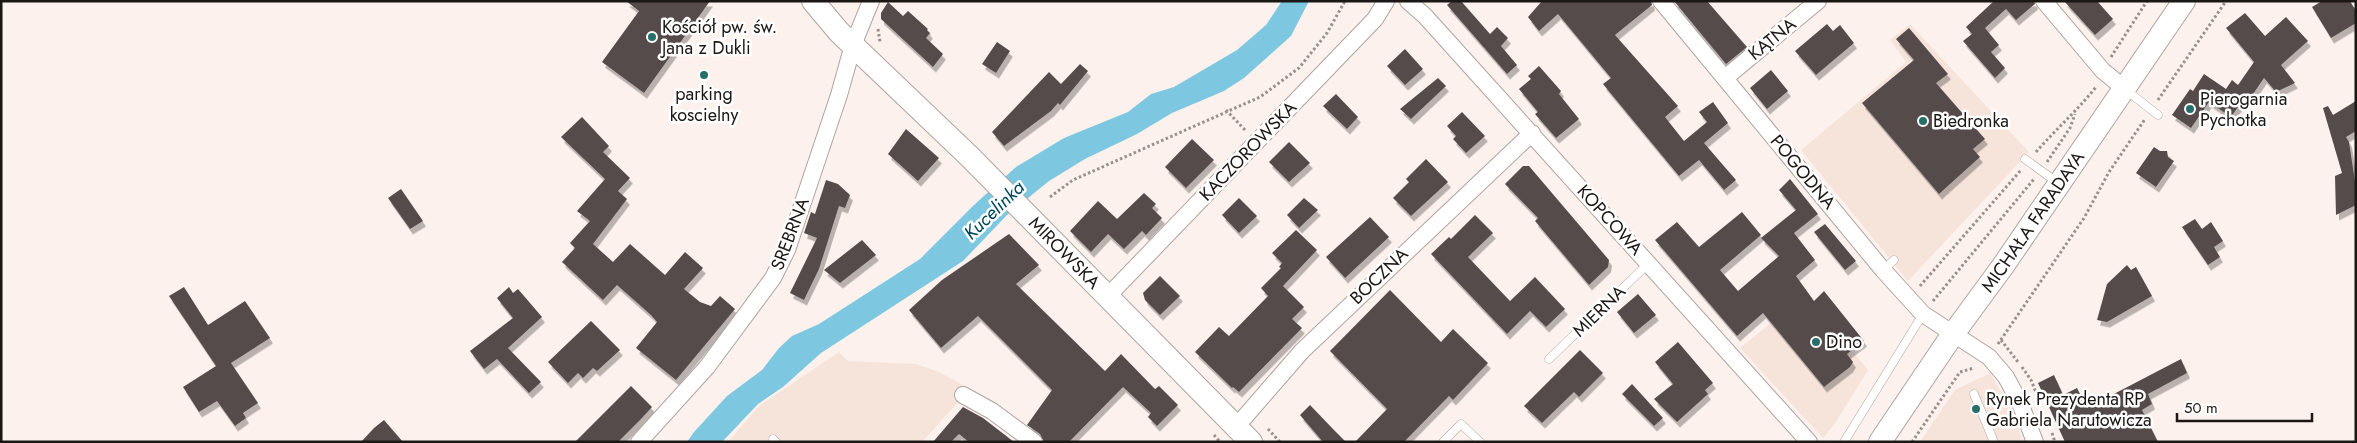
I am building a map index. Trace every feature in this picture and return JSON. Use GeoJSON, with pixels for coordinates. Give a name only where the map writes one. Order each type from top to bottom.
{"type":"FeatureCollection","features":[{"type":"Feature","properties":{"kind":"street","name":"MIROWSKA"},"geometry":{"type":"LineString","coordinates":[[813,1],[853,45],[970,157],[1243,434]]}},
{"type":"Feature","properties":{"kind":"street","name":"SREBRNA"},"geometry":{"type":"LineString","coordinates":[[639,442],[708,367],[773,278],[787,250],[839,95],[853,45],[871,1]]}},
{"type":"Feature","properties":{"kind":"street","name":"KACZOROWSKA"},"geometry":{"type":"LineString","coordinates":[[1107,297],[1375,19],[1386,1]]}},
{"type":"Feature","properties":{"kind":"street","name":"KOPCOWA"},"geometry":{"type":"LineString","coordinates":[[1408,1],[1425,16],[1532,133],[1809,442]]}},
{"type":"Feature","properties":{"kind":"street","name":"POGODNA"},"geometry":{"type":"LineString","coordinates":[[1661,1],[1725,78],[1888,265],[1909,299],[1923,314],[1953,334]]}},
{"type":"Feature","properties":{"kind":"street","name":"KĄTNA"},"geometry":{"type":"LineString","coordinates":[[1725,78],[1818,1]]}},
{"type":"Feature","properties":{"kind":"street"},"geometry":{"type":"LineString","coordinates":[[2044,1],[2103,71],[2124,88]]}},
{"type":"Feature","properties":{"kind":"street","name":"MICHAŁA FARADAYA"},"geometry":{"type":"LineString","coordinates":[[1880,442],[1953,334],[2004,266],[2184,1]]}},
{"type":"Feature","properties":{"kind":"street","name":"BOCZNA"},"geometry":{"type":"LineString","coordinates":[[1243,434],[1302,351],[1532,133]]}},
{"type":"Feature","properties":{"kind":"street"},"geometry":{"type":"LineString","coordinates":[[1953,334],[1989,357],[2006,377],[2035,442]]}},
{"type":"Feature","properties":{"kind":"street"},"geometry":{"type":"LineString","coordinates":[[963,395],[992,411],[1034,442]]}},
{"type":"Feature","properties":{"kind":"lane"},"geometry":{"type":"LineString","coordinates":[[2124,88],[2155,112]]}},
{"type":"Feature","properties":{"kind":"lane"},"geometry":{"type":"LineString","coordinates":[[2027,160],[2059,184]]}},
{"type":"Feature","properties":{"kind":"lane","name":"MIERNA"},"geometry":{"type":"LineString","coordinates":[[1549,359],[1649,263]]}},
{"type":"Feature","properties":{"kind":"lane"},"geometry":{"type":"LineString","coordinates":[[1844,442],[1923,314]]}},
{"type":"Feature","properties":{"kind":"lane"},"geometry":{"type":"LineString","coordinates":[[1974,394],[1994,442]]}},
{"type":"Feature","properties":{"kind":"lane"},"geometry":{"type":"LineString","coordinates":[[1443,442],[1461,424],[1480,442]]}},
{"type":"Feature","properties":{"kind":"path"},"geometry":{"type":"LineString","coordinates":[[1050,197],[1073,180],[1226,110],[1260,97],[1299,68],[1327,33],[1345,1]]}},
{"type":"Feature","properties":{"kind":"path"},"geometry":{"type":"LineString","coordinates":[[1912,442],[1960,372],[1970,368],[1979,368],[1989,357],[2084,218],[2109,172],[2155,112],[2226,1]]}},
{"type":"Feature","properties":{"kind":"path"},"geometry":{"type":"LineString","coordinates":[[1226,110],[1256,142]]}},
{"type":"Feature","properties":{"kind":"path"},"geometry":{"type":"LineString","coordinates":[[1909,299],[2027,160],[2063,122],[2075,113],[2070,128],[2040,170],[1923,314]]}},
{"type":"Feature","properties":{"kind":"shaded area"},"geometry":{"type":"Polygon","coordinates":[[[1910,24],[2029,152],[1908,281],[1801,150],[1906,62],[1890,40],[1910,24]]]}},
{"type":"Feature","properties":{"kind":"shaded area"},"geometry":{"type":"Polygon","coordinates":[[[1807,294],[1868,370],[1836,422],[1823,438],[1740,348],[1807,294]]]}},
{"type":"Feature","properties":{"kind":"shaded area"},"geometry":{"type":"Polygon","coordinates":[[[839,352],[848,361],[916,364],[939,372],[970,389],[922,442],[728,442],[759,406],[839,352]]]}},
{"type":"Feature","properties":{"kind":"shaded area","name":"Rynek Prezydenta RP Gabriela Narutowicza"},"geometry":{"type":"Polygon","coordinates":[[[1990,373],[2008,403],[2023,442],[1920,442],[1955,390],[1990,373]]]}},
{"type":"Feature","properties":{"kind":"water","name":"Kucelinka"},"geometry":{"type":"Polygon","coordinates":[[[1282,1],[1309,1],[1291,36],[1244,78],[1224,91],[1172,113],[1137,134],[1085,159],[1049,181],[1007,215],[963,261],[821,353],[783,387],[758,404],[722,442],[687,442],[727,396],[762,370],[779,348],[792,336],[819,324],[920,259],[974,205],[1016,167],[1064,138],[1128,112],[1151,94],[1174,87],[1237,50],[1266,25],[1282,1]]]}},
{"type":"Feature","properties":{"kind":"building","name":"Kościół pw. św. Jana z Dukli"},"geometry":{"type":"Polygon","coordinates":[[[626,1],[710,1],[644,93],[602,62],[639,11],[626,1]]]}},
{"type":"Feature","properties":{"kind":"building"},"geometry":{"type":"Polygon","coordinates":[[[1452,1],[1461,1],[1490,34],[1497,27],[1508,38],[1501,46],[1517,65],[1507,74],[1447,5],[1452,1]]]}},
{"type":"Feature","properties":{"kind":"building"},"geometry":{"type":"Polygon","coordinates":[[[1542,1],[1651,1],[1652,5],[1615,35],[1678,106],[1665,117],[1684,141],[1707,122],[1699,112],[1713,102],[1728,123],[1704,143],[1736,180],[1724,190],[1699,160],[1679,176],[1603,84],[1611,78],[1558,14],[1539,31],[1528,17],[1542,1]]]}},
{"type":"Feature","properties":{"kind":"building"},"geometry":{"type":"Polygon","coordinates":[[[1674,1],[1707,1],[1747,47],[1726,64],[1674,1]]]}},
{"type":"Feature","properties":{"kind":"building"},"geometry":{"type":"Polygon","coordinates":[[[1994,1],[2034,1],[2035,4],[2016,20],[2006,9],[1985,28],[1999,45],[1991,52],[2005,68],[1995,78],[1963,41],[1972,34],[1966,27],[1994,1]]]}},
{"type":"Feature","properties":{"kind":"building"},"geometry":{"type":"Polygon","coordinates":[[[2064,1],[2097,1],[2113,19],[2095,35],[2064,1]]]}},
{"type":"Feature","properties":{"kind":"building"},"geometry":{"type":"Polygon","coordinates":[[[2322,1],[2350,1],[2356,11],[2356,23],[2331,38],[2312,7],[2322,1]]]}},
{"type":"Feature","properties":{"kind":"building"},"geometry":{"type":"Polygon","coordinates":[[[888,2],[903,16],[908,11],[928,29],[930,33],[926,38],[943,54],[933,67],[881,19],[881,13],[888,2]]]}},
{"type":"Feature","properties":{"kind":"building"},"geometry":{"type":"Polygon","coordinates":[[[2245,13],[2265,36],[2286,17],[2308,41],[2281,65],[2295,83],[2276,92],[2264,78],[2251,97],[2247,94],[2231,117],[2209,102],[2191,128],[2172,115],[2190,89],[2193,91],[2204,74],[2226,89],[2232,80],[2238,85],[2254,62],[2226,28],[2245,13]]]}},
{"type":"Feature","properties":{"kind":"building"},"geometry":{"type":"Polygon","coordinates":[[[1827,24],[1833,31],[1840,25],[1854,43],[1816,75],[1795,51],[1827,24]]]}},
{"type":"Feature","properties":{"kind":"building","name":"Biedronka"},"geometry":{"type":"Polygon","coordinates":[[[1909,28],[1948,74],[1936,83],[1985,139],[1973,149],[1980,157],[1939,194],[1862,103],[1914,60],[1896,39],[1909,28]]]}},
{"type":"Feature","properties":{"kind":"building"},"geometry":{"type":"Polygon","coordinates":[[[997,42],[1010,51],[996,73],[982,64],[997,42]]]}},
{"type":"Feature","properties":{"kind":"building"},"geometry":{"type":"Polygon","coordinates":[[[1405,49],[1423,69],[1405,85],[1387,66],[1405,49]]]}},
{"type":"Feature","properties":{"kind":"building"},"geometry":{"type":"Polygon","coordinates":[[[1080,64],[1088,71],[1060,105],[1058,103],[1051,111],[1004,146],[992,132],[1049,72],[1061,84],[1080,64]]]}},
{"type":"Feature","properties":{"kind":"building"},"geometry":{"type":"Polygon","coordinates":[[[1539,66],[1561,91],[1559,94],[1579,119],[1556,138],[1535,114],[1538,112],[1519,89],[1531,79],[1528,76],[1539,66]]]}},
{"type":"Feature","properties":{"kind":"building"},"geometry":{"type":"Polygon","coordinates":[[[1771,70],[1788,91],[1767,109],[1750,88],[1771,70]]]}},
{"type":"Feature","properties":{"kind":"building"},"geometry":{"type":"Polygon","coordinates":[[[1438,78],[1446,86],[1411,119],[1400,109],[1438,78]]]}},
{"type":"Feature","properties":{"kind":"building"},"geometry":{"type":"Polygon","coordinates":[[[1336,94],[1358,117],[1347,129],[1323,106],[1336,94]]]}},
{"type":"Feature","properties":{"kind":"building"},"geometry":{"type":"Polygon","coordinates":[[[2356,101],[2356,131],[2346,137],[2349,142],[2356,188],[2356,205],[2336,215],[2335,176],[2342,173],[2323,108],[2328,106],[2333,115],[2356,101]]]}},
{"type":"Feature","properties":{"kind":"building"},"geometry":{"type":"Polygon","coordinates":[[[1462,112],[1485,136],[1466,153],[1453,139],[1456,136],[1447,126],[1462,112]]]}},
{"type":"Feature","properties":{"kind":"building"},"geometry":{"type":"Polygon","coordinates":[[[582,117],[609,146],[603,152],[630,178],[618,191],[627,199],[593,244],[613,262],[630,244],[665,275],[685,252],[703,268],[684,289],[700,302],[711,306],[720,296],[735,309],[676,380],[636,348],[657,322],[651,315],[617,285],[603,300],[562,262],[575,248],[570,243],[590,221],[577,211],[605,179],[561,137],[582,117]]]}},
{"type":"Feature","properties":{"kind":"building"},"geometry":{"type":"Polygon","coordinates":[[[906,129],[939,158],[918,181],[888,154],[906,129]]]}},
{"type":"Feature","properties":{"kind":"building"},"geometry":{"type":"Polygon","coordinates":[[[1192,139],[1214,160],[1186,188],[1165,167],[1192,139]]]}},
{"type":"Feature","properties":{"kind":"building"},"geometry":{"type":"Polygon","coordinates":[[[1289,142],[1310,163],[1289,182],[1269,162],[1289,142]]]}},
{"type":"Feature","properties":{"kind":"building"},"geometry":{"type":"Polygon","coordinates":[[[2154,147],[2160,151],[2167,151],[2168,157],[2174,161],[2156,187],[2136,173],[2154,147]]]}},
{"type":"Feature","properties":{"kind":"building"},"geometry":{"type":"Polygon","coordinates":[[[1426,159],[1448,182],[1411,216],[1393,198],[1409,182],[1406,179],[1426,159]]]}},
{"type":"Feature","properties":{"kind":"building"},"geometry":{"type":"Polygon","coordinates":[[[1523,166],[1529,166],[1609,260],[1608,267],[1589,285],[1535,221],[1538,218],[1505,184],[1523,166]]]}},
{"type":"Feature","properties":{"kind":"building"},"geometry":{"type":"Polygon","coordinates":[[[1790,179],[1818,214],[1794,233],[1815,260],[1796,276],[1814,301],[1824,291],[1864,341],[1847,354],[1853,362],[1850,367],[1824,387],[1763,313],[1737,336],[1655,240],[1677,222],[1699,247],[1742,212],[1761,235],[1720,270],[1738,291],[1779,256],[1761,238],[1796,210],[1779,190],[1790,179]]]}},
{"type":"Feature","properties":{"kind":"building"},"geometry":{"type":"Polygon","coordinates":[[[826,180],[838,184],[850,195],[845,208],[839,206],[819,269],[804,300],[790,293],[817,238],[804,233],[811,212],[815,214],[826,180]]]}},
{"type":"Feature","properties":{"kind":"building"},"geometry":{"type":"Polygon","coordinates":[[[401,189],[423,221],[410,229],[388,198],[401,189]]]}},
{"type":"Feature","properties":{"kind":"building"},"geometry":{"type":"Polygon","coordinates":[[[1144,193],[1156,204],[1152,208],[1162,218],[1146,235],[1142,231],[1124,249],[1108,234],[1091,252],[1070,231],[1098,201],[1117,219],[1144,193]]]}},
{"type":"Feature","properties":{"kind":"building"},"geometry":{"type":"Polygon","coordinates":[[[1239,198],[1257,216],[1239,233],[1222,215],[1239,198]]]}},
{"type":"Feature","properties":{"kind":"building"},"geometry":{"type":"Polygon","coordinates":[[[1304,198],[1318,210],[1299,228],[1287,215],[1304,198]]]}},
{"type":"Feature","properties":{"kind":"building"},"geometry":{"type":"Polygon","coordinates":[[[1475,215],[1493,233],[1468,257],[1510,301],[1535,277],[1565,309],[1546,327],[1530,311],[1507,334],[1431,254],[1449,237],[1451,239],[1475,215]]]}},
{"type":"Feature","properties":{"kind":"building"},"geometry":{"type":"Polygon","coordinates":[[[1370,217],[1389,237],[1345,278],[1326,257],[1370,217]]]}},
{"type":"Feature","properties":{"kind":"building"},"geometry":{"type":"Polygon","coordinates":[[[2195,219],[2202,229],[2211,222],[2223,241],[2214,247],[2220,257],[2208,265],[2182,227],[2195,219]]]}},
{"type":"Feature","properties":{"kind":"building"},"geometry":{"type":"Polygon","coordinates":[[[1825,224],[1856,261],[1845,270],[1814,232],[1825,224]]]}},
{"type":"Feature","properties":{"kind":"building"},"geometry":{"type":"Polygon","coordinates":[[[1296,230],[1317,250],[1283,286],[1304,307],[1292,319],[1302,328],[1239,392],[1232,388],[1195,352],[1219,327],[1229,336],[1268,296],[1261,288],[1281,268],[1279,267],[1282,263],[1272,253],[1296,230]]]}},
{"type":"Feature","properties":{"kind":"building"},"geometry":{"type":"Polygon","coordinates":[[[1009,234],[1039,265],[1016,284],[1105,371],[1121,354],[1155,389],[1159,386],[1178,405],[1157,426],[1148,417],[1151,413],[1123,387],[1069,442],[1044,442],[1040,434],[1027,425],[1052,390],[978,316],[941,348],[909,310],[942,280],[1009,234]]]}},
{"type":"Feature","properties":{"kind":"building"},"geometry":{"type":"Polygon","coordinates":[[[862,240],[876,255],[840,283],[824,270],[862,240]]]}},
{"type":"Feature","properties":{"kind":"building"},"geometry":{"type":"Polygon","coordinates":[[[2127,265],[2131,270],[2136,267],[2152,296],[2107,322],[2097,320],[2107,284],[2127,265]]]}},
{"type":"Feature","properties":{"kind":"building"},"geometry":{"type":"Polygon","coordinates":[[[1160,276],[1180,296],[1160,315],[1145,300],[1143,293],[1160,276]]]}},
{"type":"Feature","properties":{"kind":"building"},"geometry":{"type":"Polygon","coordinates":[[[184,287],[208,325],[245,301],[270,338],[231,363],[258,403],[243,413],[246,418],[235,426],[217,401],[199,412],[183,387],[216,366],[169,296],[184,287]]]}},
{"type":"Feature","properties":{"kind":"building"},"geometry":{"type":"Polygon","coordinates":[[[509,287],[513,293],[518,289],[542,317],[508,348],[541,382],[529,393],[497,359],[484,369],[470,351],[513,318],[497,298],[509,287]]]}},
{"type":"Feature","properties":{"kind":"building"},"geometry":{"type":"Polygon","coordinates":[[[1390,290],[1441,342],[1453,329],[1488,363],[1453,400],[1449,396],[1404,442],[1355,442],[1387,409],[1330,351],[1390,290]]]}},
{"type":"Feature","properties":{"kind":"building"},"geometry":{"type":"Polygon","coordinates":[[[1638,294],[1656,315],[1634,333],[1617,312],[1638,294]]]}},
{"type":"Feature","properties":{"kind":"building"},"geometry":{"type":"Polygon","coordinates":[[[591,321],[620,350],[597,371],[593,368],[583,378],[578,373],[568,383],[548,362],[591,321]]]}},
{"type":"Feature","properties":{"kind":"building"},"geometry":{"type":"Polygon","coordinates":[[[1678,342],[1713,383],[1705,390],[1708,394],[1677,422],[1654,399],[1673,384],[1655,362],[1678,342]]]}},
{"type":"Feature","properties":{"kind":"building"},"geometry":{"type":"Polygon","coordinates":[[[1580,350],[1603,373],[1579,397],[1574,392],[1542,423],[1524,406],[1580,350]]]}},
{"type":"Feature","properties":{"kind":"building"},"geometry":{"type":"Polygon","coordinates":[[[2181,359],[2187,373],[2148,394],[2152,404],[2142,410],[2158,442],[2065,442],[2038,383],[2054,375],[2063,395],[2077,388],[2087,408],[2181,359]]]}},
{"type":"Feature","properties":{"kind":"building"},"geometry":{"type":"Polygon","coordinates":[[[1632,384],[1663,418],[1654,426],[1622,394],[1632,384]]]}},
{"type":"Feature","properties":{"kind":"building"},"geometry":{"type":"Polygon","coordinates":[[[631,386],[652,407],[618,442],[575,442],[631,386]]]}},
{"type":"Feature","properties":{"kind":"building"},"geometry":{"type":"Polygon","coordinates":[[[1310,405],[1346,442],[1323,442],[1300,415],[1310,405]]]}},
{"type":"Feature","properties":{"kind":"building"},"geometry":{"type":"Polygon","coordinates":[[[963,407],[983,418],[1014,442],[969,442],[959,434],[951,442],[933,442],[963,407]]]}},
{"type":"Feature","properties":{"kind":"building"},"geometry":{"type":"Polygon","coordinates":[[[384,420],[403,442],[361,442],[374,428],[384,420]]]}},
{"type":"Feature","properties":{"kind":"place","name":"Kościół pw. św. Jana z Dukli"},"geometry":{"type":"Point","coordinates":[652,37]}},
{"type":"Feature","properties":{"kind":"place","name":"parking koscielny"},"geometry":{"type":"Point","coordinates":[704,75]}},
{"type":"Feature","properties":{"kind":"place","name":"Pierogarnia Pychotka"},"geometry":{"type":"Point","coordinates":[2190,109]}},
{"type":"Feature","properties":{"kind":"place","name":"Biedronka"},"geometry":{"type":"Point","coordinates":[1923,121]}},
{"type":"Feature","properties":{"kind":"place","name":"Dino"},"geometry":{"type":"Point","coordinates":[1816,342]}},
{"type":"Feature","properties":{"kind":"place","name":"Rynek Prezydenta RP Gabriela Narutowicza"},"geometry":{"type":"Point","coordinates":[1976,409]}}]}
